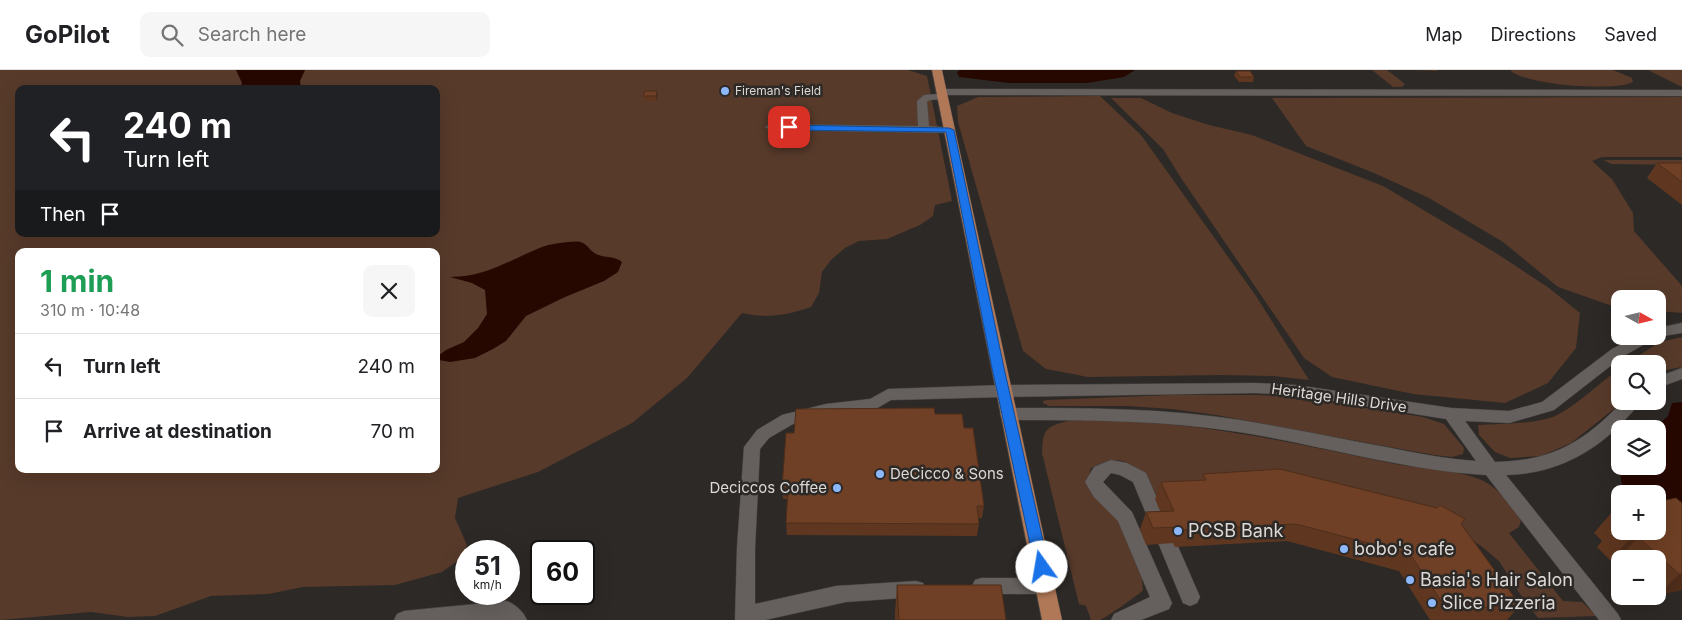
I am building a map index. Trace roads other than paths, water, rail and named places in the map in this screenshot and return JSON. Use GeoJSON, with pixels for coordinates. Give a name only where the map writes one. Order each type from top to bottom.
{"type":"FeatureCollection","features":[{"type":"Feature","properties":{"kind":"main road"},"geometry":{"type":"LineString","coordinates":[[937,70],[1052,620]]}},
{"type":"Feature","properties":{"kind":"street"},"geometry":{"type":"LineString","coordinates":[[924,130],[922,101],[928,97],[942,95],[1682,92]]}},
{"type":"Feature","properties":{"kind":"street"},"geometry":{"type":"LineString","coordinates":[[770,127],[949,130]]}},
{"type":"Feature","properties":{"kind":"street"},"geometry":{"type":"LineString","coordinates":[[1666,331],[1682,328]]}},
{"type":"Feature","properties":{"kind":"street","name":"Heritage Hills Drive"},"geometry":{"type":"LineString","coordinates":[[745,617],[746,540],[752,447],[763,434],[788,420],[826,410],[874,404],[888,395],[1003,391],[1264,388],[1296,390],[1451,414],[1508,416],[1548,406],[1617,353],[1633,345]]}},
{"type":"Feature","properties":{"kind":"street"},"geometry":{"type":"LineString","coordinates":[[1666,380],[1682,373]]}},
{"type":"Feature","properties":{"kind":"street"},"geometry":{"type":"LineString","coordinates":[[1008,414],[1081,412],[1172,416],[1222,423],[1421,461],[1490,468],[1521,467],[1548,463],[1573,454],[1592,442],[1624,410]]}},
{"type":"Feature","properties":{"kind":"street"},"geometry":{"type":"LineString","coordinates":[[1451,414],[1490,468],[1611,620]]}},
{"type":"Feature","properties":{"kind":"street"},"geometry":{"type":"LineString","coordinates":[[1121,620],[1158,604],[1126,517],[1119,508],[1098,493],[1094,482],[1100,471],[1111,467],[1128,469],[1140,478],[1190,597]]}},
{"type":"Feature","properties":{"kind":"street"},"geometry":{"type":"LineString","coordinates":[[965,587],[1046,586]]}},
{"type":"Feature","properties":{"kind":"street"},"geometry":{"type":"LineString","coordinates":[[745,617],[834,596],[869,591],[936,588]]}},
{"type":"Feature","properties":{"kind":"street"},"geometry":{"type":"LineString","coordinates":[[404,620],[507,610],[517,620]]}},
{"type":"Feature","properties":{"kind":"place","name":"Fireman's Field"},"geometry":{"type":"Point","coordinates":[725,91]}},
{"type":"Feature","properties":{"kind":"place","name":"DeCicco & Sons"},"geometry":{"type":"Point","coordinates":[880,474]}},
{"type":"Feature","properties":{"kind":"place","name":"Deciccos Coffee"},"geometry":{"type":"Point","coordinates":[837,488]}},
{"type":"Feature","properties":{"kind":"place","name":"PCSB Bank"},"geometry":{"type":"Point","coordinates":[1178,531]}},
{"type":"Feature","properties":{"kind":"place","name":"bobo's cafe"},"geometry":{"type":"Point","coordinates":[1344,549]}},
{"type":"Feature","properties":{"kind":"place","name":"Basia's Hair Salon"},"geometry":{"type":"Point","coordinates":[1410,580]}},
{"type":"Feature","properties":{"kind":"place","name":"Slice Pizzeria"},"geometry":{"type":"Point","coordinates":[1432,603]}}]}
